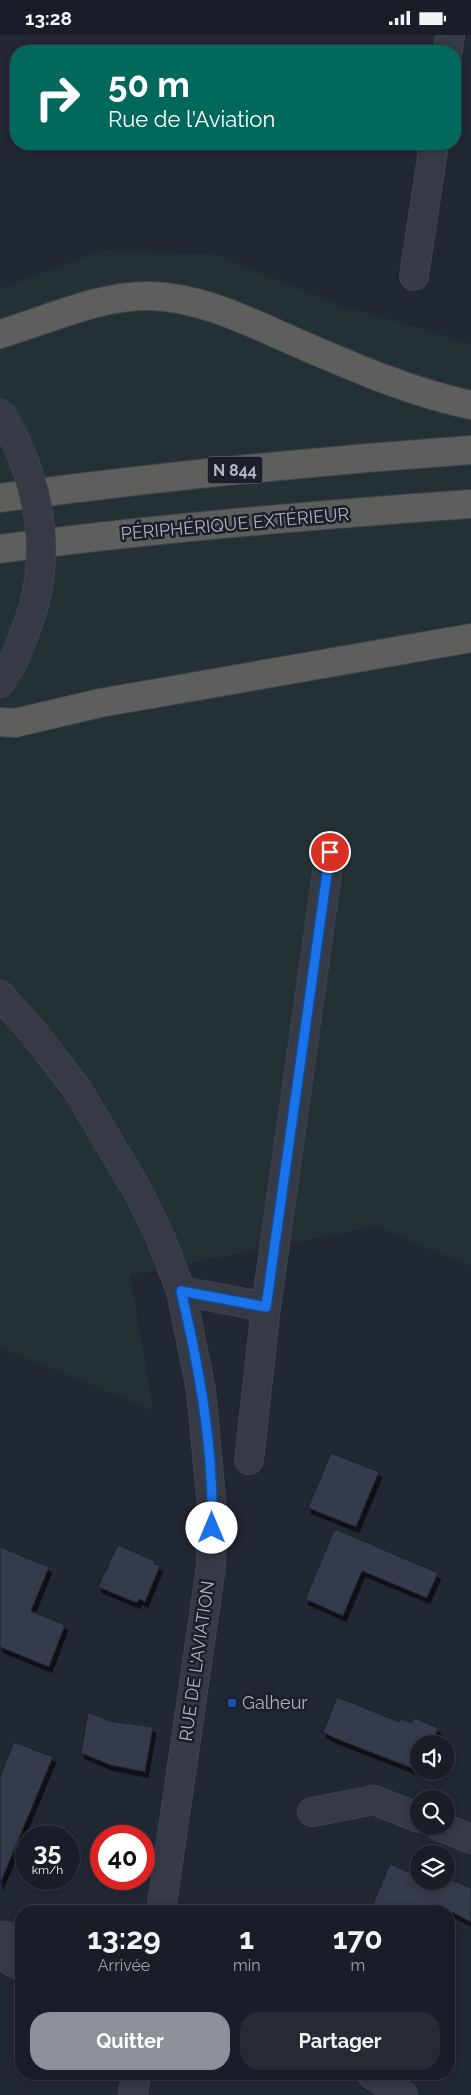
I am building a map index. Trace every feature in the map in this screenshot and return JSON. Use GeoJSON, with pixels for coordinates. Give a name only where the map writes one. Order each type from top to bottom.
{"type":"FeatureCollection","features":[{"type":"Feature","properties":{"kind":"highway"},"geometry":{"type":"LineString","coordinates":[[0,333],[80,308],[119,299],[150,296],[185,300],[211,307],[403,386],[443,399],[471,405]]}},
{"type":"Feature","properties":{"kind":"highway","name":"N 844"},"geometry":{"type":"LineString","coordinates":[[0,498],[263,467],[471,450]]}},
{"type":"Feature","properties":{"kind":"highway","name":"PÉRIPHÉRIQUE EXTÉRIEUR"},"geometry":{"type":"LineString","coordinates":[[0,549],[95,536],[266,520],[471,505]]}},
{"type":"Feature","properties":{"kind":"highway"},"geometry":{"type":"LineString","coordinates":[[0,722],[16,723],[50,713],[119,700],[471,638]]}},
{"type":"Feature","properties":{"kind":"street"},"geometry":{"type":"LineString","coordinates":[[414,276],[433,150]]}},
{"type":"Feature","properties":{"kind":"street"},"geometry":{"type":"LineString","coordinates":[[0,413],[15,437],[28,469],[36,500],[40,533],[40,567],[35,600],[26,632],[6,673]]}},
{"type":"Feature","properties":{"kind":"street"},"geometry":{"type":"LineString","coordinates":[[249,1461],[266,1307],[330,852]]}},
{"type":"Feature","properties":{"kind":"street","name":"RUE DE L'AVIATION"},"geometry":{"type":"LineString","coordinates":[[0,995],[33,1032],[77,1089],[139,1193],[160,1237],[181,1291],[201,1390],[212,1508],[211,1567],[162,1905]]}},
{"type":"Feature","properties":{"kind":"street"},"geometry":{"type":"LineString","coordinates":[[181,1291],[266,1307]]}},
{"type":"Feature","properties":{"kind":"street"},"geometry":{"type":"LineString","coordinates":[[312,1811],[374,1800],[410,1814]]}},
{"type":"Feature","properties":{"kind":"street"},"geometry":{"type":"LineString","coordinates":[[455,1832],[471,1839]]}},
{"type":"Feature","properties":{"kind":"street"},"geometry":{"type":"LineString","coordinates":[[0,1936],[15,1937]]}},
{"type":"Feature","properties":{"kind":"street"},"geometry":{"type":"LineString","coordinates":[[0,1955],[15,1963]]}},
{"type":"Feature","properties":{"kind":"street"},"geometry":{"type":"LineString","coordinates":[[133,2095],[135,2080]]}},
{"type":"Feature","properties":{"kind":"street"},"geometry":{"type":"LineString","coordinates":[[380,2080],[403,2095]]}},
{"type":"Feature","properties":{"kind":"shaded area"},"geometry":{"type":"Polygon","coordinates":[[[104,250],[216,255],[340,306],[441,334],[471,345],[471,1266],[376,1226],[130,1275],[153,1410],[0,1347],[0,289],[104,250]]]}},
{"type":"Feature","properties":{"kind":"building"},"geometry":{"type":"Polygon","coordinates":[[[331,1453],[379,1472],[356,1527],[308,1508],[331,1453]]]}},
{"type":"Feature","properties":{"kind":"building"},"geometry":{"type":"Polygon","coordinates":[[[335,1529],[438,1573],[427,1598],[362,1571],[343,1616],[305,1599],[335,1529]]]}},
{"type":"Feature","properties":{"kind":"building"},"geometry":{"type":"Polygon","coordinates":[[[118,1545],[155,1561],[154,1564],[160,1566],[145,1602],[139,1599],[137,1603],[98,1587],[118,1545]]]}},
{"type":"Feature","properties":{"kind":"building"},"geometry":{"type":"Polygon","coordinates":[[[0,1547],[49,1567],[31,1611],[65,1625],[49,1667],[0,1647],[0,1547]]]}},
{"type":"Feature","properties":{"kind":"building"},"geometry":{"type":"Polygon","coordinates":[[[337,1697],[399,1722],[400,1719],[412,1723],[414,1718],[438,1728],[436,1735],[410,1735],[410,1768],[323,1732],[337,1697]]]}},
{"type":"Feature","properties":{"kind":"building"},"geometry":{"type":"Polygon","coordinates":[[[88,1712],[110,1721],[153,1727],[145,1772],[110,1765],[81,1753],[88,1712]]]}},
{"type":"Feature","properties":{"kind":"building"},"geometry":{"type":"Polygon","coordinates":[[[14,1742],[53,1757],[25,1825],[15,1825],[15,1848],[0,1884],[0,1777],[14,1742]]]}},
{"type":"Feature","properties":{"kind":"building"},"geometry":{"type":"Polygon","coordinates":[[[390,1864],[410,1872],[410,1890],[455,1890],[455,1882],[471,1888],[471,1922],[455,1914],[455,1905],[373,1905],[390,1864]]]}},
{"type":"Feature","properties":{"kind":"place","name":"Galheur"},"geometry":{"type":"Point","coordinates":[232,1703]}},
{"type":"Feature","properties":{"kind":"route"},"geometry":{"type":"LineString","coordinates":[[212,1528],[208,1456],[201,1390],[181,1291],[266,1307],[330,852]]}}]}
